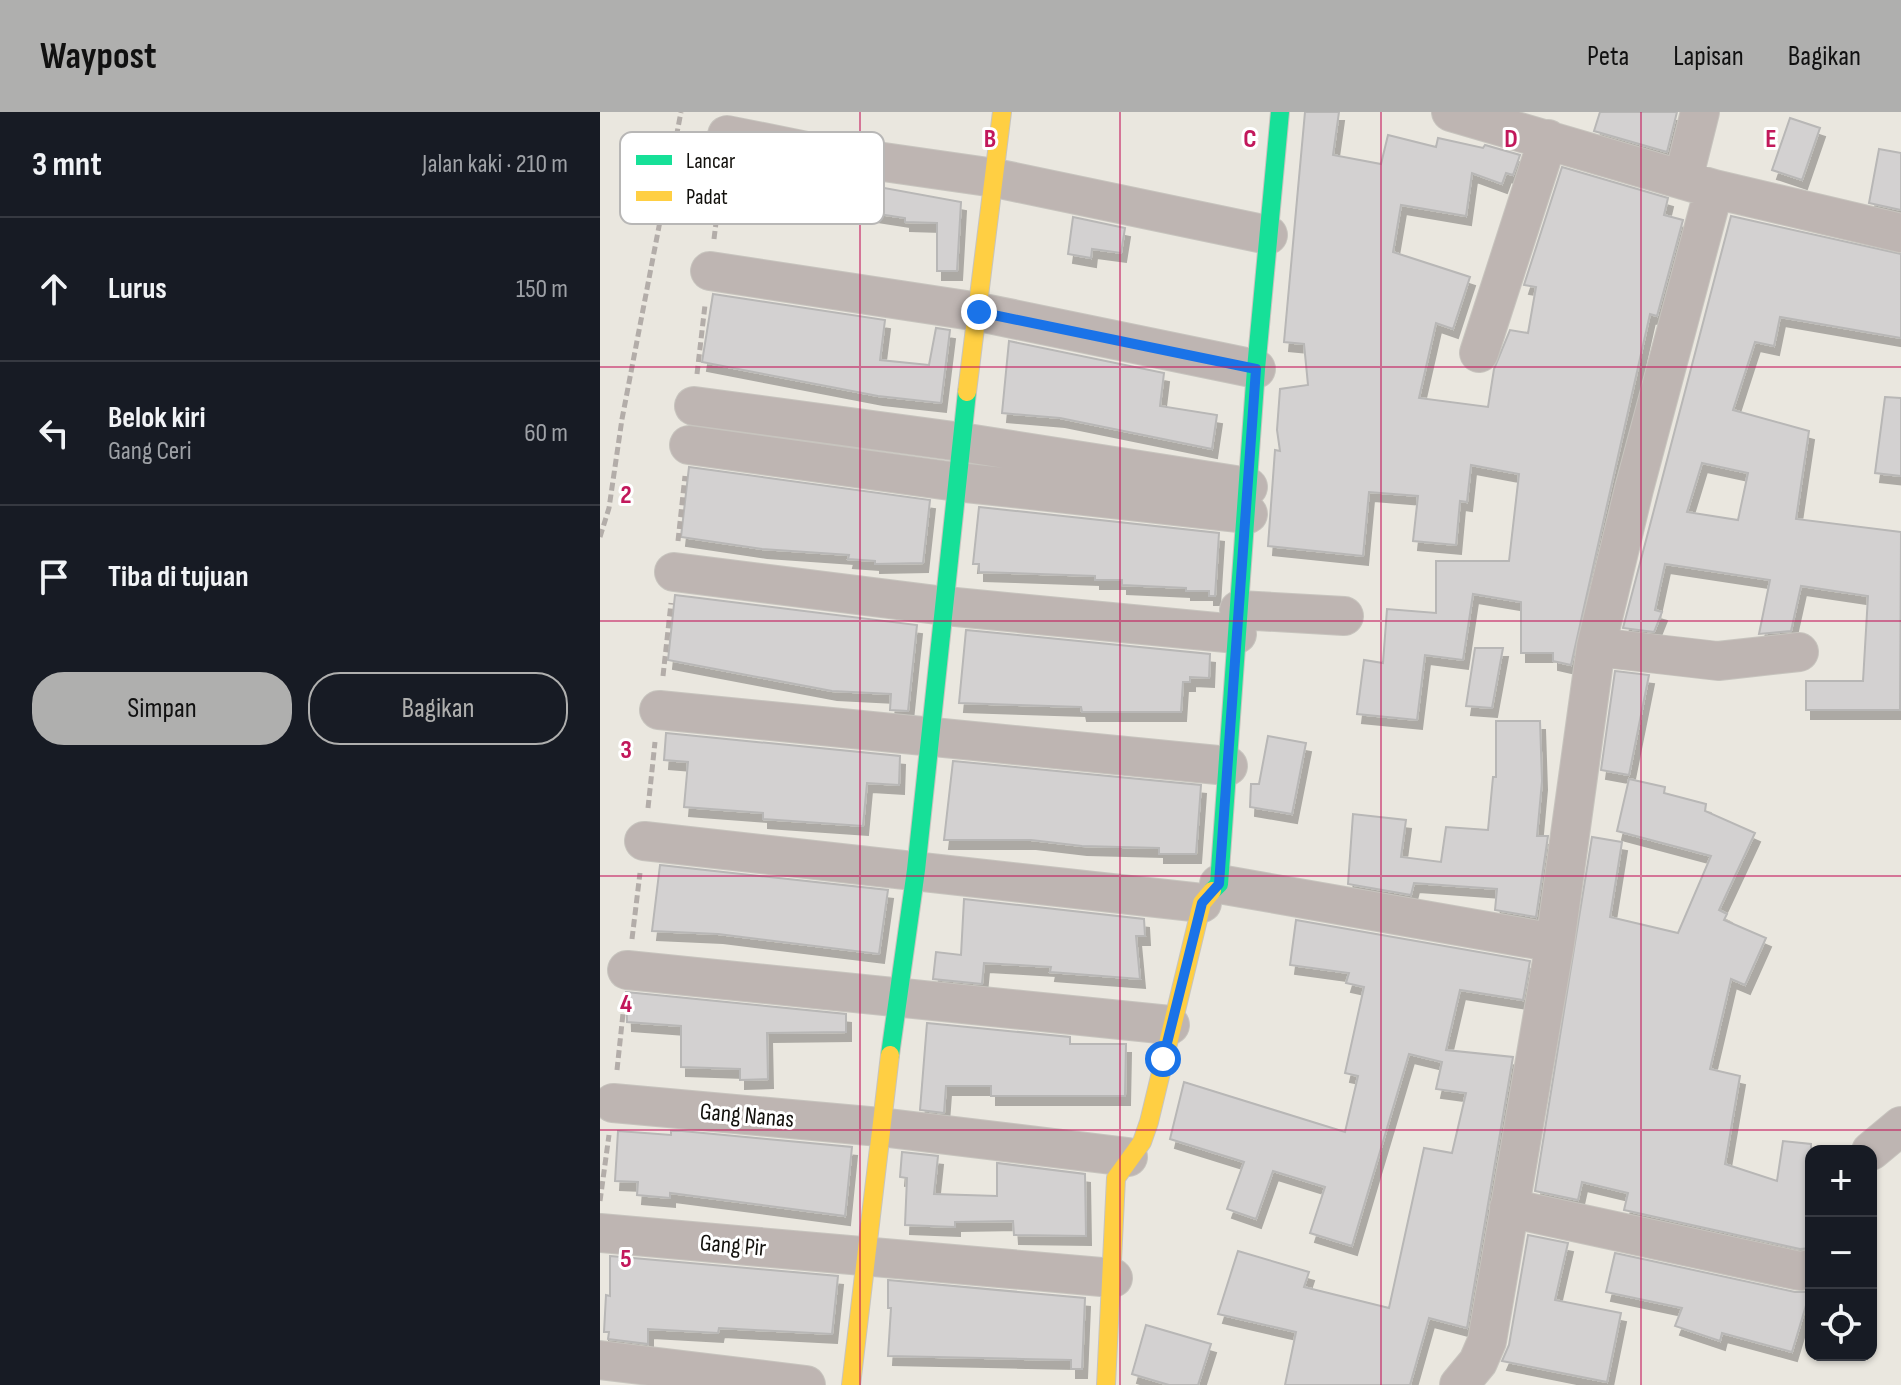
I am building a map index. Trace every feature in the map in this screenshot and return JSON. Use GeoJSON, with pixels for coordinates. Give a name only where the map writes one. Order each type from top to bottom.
{"type":"FeatureCollection","features":[{"type":"Feature","properties":{"kind":"street"},"geometry":{"type":"LineString","coordinates":[[851,1385],[880,1127],[916,870],[961,442],[1002,112]]}},
{"type":"Feature","properties":{"kind":"street"},"geometry":{"type":"LineString","coordinates":[[1106,1385],[1116,1178],[1128,1157],[1142,1142],[1149,1122],[1170,1025],[1210,894],[1228,766],[1256,369],[1280,112]]}},
{"type":"Feature","properties":{"kind":"street"},"geometry":{"type":"LineString","coordinates":[[1451,112],[1699,184],[1901,233]]}},
{"type":"Feature","properties":{"kind":"street"},"geometry":{"type":"LineString","coordinates":[[1459,1385],[1478,1362],[1487,1341],[1555,943],[1596,647],[1699,184],[1700,112]]}},
{"type":"Feature","properties":{"kind":"street"},"geometry":{"type":"LineString","coordinates":[[1479,353],[1548,139]]}},
{"type":"Feature","properties":{"kind":"street"},"geometry":{"type":"LineString","coordinates":[[884,162],[995,178],[1268,235]]}},
{"type":"Feature","properties":{"kind":"street"},"geometry":{"type":"LineString","coordinates":[[710,271],[979,312],[1256,369]]}},
{"type":"Feature","properties":{"kind":"street"},"geometry":{"type":"LineString","coordinates":[[694,406],[961,442],[1248,501]]}},
{"type":"Feature","properties":{"kind":"street"},"geometry":{"type":"LineString","coordinates":[[829,464],[835,426]]}},
{"type":"Feature","properties":{"kind":"street"},"geometry":{"type":"LineString","coordinates":[[689,445],[957,482],[1248,501]]}},
{"type":"Feature","properties":{"kind":"street"},"geometry":{"type":"LineString","coordinates":[[674,572],[945,606],[1238,622],[1344,616]]}},
{"type":"Feature","properties":{"kind":"street"},"geometry":{"type":"LineString","coordinates":[[1596,647],[1718,661],[1799,652]]}},
{"type":"Feature","properties":{"kind":"street"},"geometry":{"type":"LineString","coordinates":[[659,710],[1228,766]]}},
{"type":"Feature","properties":{"kind":"street"},"geometry":{"type":"LineString","coordinates":[[644,841],[916,870],[1210,894],[1555,943]]}},
{"type":"Feature","properties":{"kind":"street"},"geometry":{"type":"LineString","coordinates":[[627,970],[1170,1025]]}},
{"type":"Feature","properties":{"kind":"street","name":"Gang Nanas"},"geometry":{"type":"LineString","coordinates":[[613,1103],[880,1127],[1128,1157]]}},
{"type":"Feature","properties":{"kind":"street"},"geometry":{"type":"LineString","coordinates":[[1877,1146],[1901,1126]]}},
{"type":"Feature","properties":{"kind":"street"},"geometry":{"type":"LineString","coordinates":[[1509,1208],[1805,1270]]}},
{"type":"Feature","properties":{"kind":"street","name":"Gang Pir"},"geometry":{"type":"LineString","coordinates":[[600,1233],[1113,1278]]}},
{"type":"Feature","properties":{"kind":"street"},"geometry":{"type":"LineString","coordinates":[[600,1360],[806,1385]]}},
{"type":"Feature","properties":{"kind":"path"},"geometry":{"type":"LineString","coordinates":[[677,132],[681,112]]}},
{"type":"Feature","properties":{"kind":"path"},"geometry":{"type":"LineString","coordinates":[[600,537],[609,508],[622,419],[659,224]]}},
{"type":"Feature","properties":{"kind":"building"},"geometry":{"type":"Polygon","coordinates":[[[1305,112],[1339,112],[1333,155],[1381,164],[1388,135],[1436,147],[1438,138],[1483,148],[1485,145],[1520,155],[1513,175],[1506,173],[1502,184],[1472,173],[1466,216],[1401,205],[1393,252],[1470,277],[1453,329],[1436,323],[1419,398],[1488,407],[1494,369],[1510,330],[1528,333],[1536,287],[1524,285],[1562,167],[1668,198],[1664,215],[1683,220],[1657,316],[1650,314],[1571,665],[1553,661],[1553,653],[1521,653],[1521,602],[1473,594],[1463,660],[1425,655],[1417,720],[1357,714],[1364,660],[1383,663],[1387,609],[1436,613],[1436,561],[1509,561],[1519,474],[1471,465],[1467,502],[1460,501],[1456,545],[1413,541],[1418,496],[1369,492],[1363,556],[1268,546],[1275,450],[1280,451],[1277,430],[1280,389],[1308,385],[1304,344],[1284,342],[1305,112]]]}},
{"type":"Feature","properties":{"kind":"building"},"geometry":{"type":"Polygon","coordinates":[[[1600,112],[1677,112],[1667,152],[1594,131],[1600,112]]]}},
{"type":"Feature","properties":{"kind":"building"},"geometry":{"type":"Polygon","coordinates":[[[1790,118],[1820,128],[1802,180],[1772,170],[1790,118]]]}},
{"type":"Feature","properties":{"kind":"building"},"geometry":{"type":"Polygon","coordinates":[[[1879,149],[1901,153],[1901,210],[1869,203],[1879,149]]]}},
{"type":"Feature","properties":{"kind":"building"},"geometry":{"type":"Polygon","coordinates":[[[884,188],[961,202],[957,271],[937,271],[937,223],[905,222],[905,218],[884,215],[884,188]]]}},
{"type":"Feature","properties":{"kind":"building"},"geometry":{"type":"Polygon","coordinates":[[[1731,216],[1901,254],[1901,338],[1780,317],[1774,346],[1755,342],[1733,410],[1809,431],[1796,519],[1901,532],[1900,710],[1806,710],[1806,681],[1863,681],[1868,596],[1801,586],[1791,631],[1759,634],[1770,580],[1665,564],[1655,610],[1662,612],[1654,632],[1623,628],[1731,216]],[[1702,463],[1687,512],[1738,520],[1748,473],[1702,463]]]}},
{"type":"Feature","properties":{"kind":"building"},"geometry":{"type":"Polygon","coordinates":[[[1073,217],[1125,228],[1121,253],[1092,249],[1091,258],[1068,254],[1073,217]]]}},
{"type":"Feature","properties":{"kind":"building"},"geometry":{"type":"Polygon","coordinates":[[[713,294],[885,320],[880,360],[929,365],[936,328],[950,330],[941,403],[878,396],[702,362],[713,294]]]}},
{"type":"Feature","properties":{"kind":"building"},"geometry":{"type":"Polygon","coordinates":[[[1009,341],[1164,373],[1160,406],[1217,415],[1212,449],[1060,418],[1002,413],[1009,341]]]}},
{"type":"Feature","properties":{"kind":"building"},"geometry":{"type":"Polygon","coordinates":[[[1885,397],[1901,398],[1901,476],[1875,473],[1885,397]]]}},
{"type":"Feature","properties":{"kind":"building"},"geometry":{"type":"Polygon","coordinates":[[[689,467],[930,500],[923,563],[875,564],[875,561],[848,559],[849,555],[762,549],[681,537],[689,467]]]}},
{"type":"Feature","properties":{"kind":"building"},"geometry":{"type":"Polygon","coordinates":[[[979,507],[1219,533],[1215,596],[1209,596],[1209,591],[1186,591],[1186,588],[1122,585],[1122,580],[1095,580],[1095,576],[979,572],[979,564],[973,564],[979,507]]]}},
{"type":"Feature","properties":{"kind":"building"},"geometry":{"type":"Polygon","coordinates":[[[675,595],[917,625],[908,711],[890,710],[891,694],[832,691],[668,660],[675,595]]]}},
{"type":"Feature","properties":{"kind":"building"},"geometry":{"type":"Polygon","coordinates":[[[966,630],[1210,654],[1209,678],[1190,677],[1190,682],[1183,682],[1181,712],[1082,712],[1081,707],[959,703],[966,630]]]}},
{"type":"Feature","properties":{"kind":"building"},"geometry":{"type":"Polygon","coordinates":[[[1475,648],[1503,648],[1492,708],[1466,706],[1475,648]]]}},
{"type":"Feature","properties":{"kind":"building"},"geometry":{"type":"Polygon","coordinates":[[[1615,671],[1649,675],[1629,775],[1601,770],[1615,671]]]}},
{"type":"Feature","properties":{"kind":"building"},"geometry":{"type":"Polygon","coordinates":[[[1496,721],[1540,721],[1542,781],[1537,836],[1548,836],[1536,917],[1495,910],[1497,889],[1414,883],[1411,895],[1348,884],[1353,814],[1406,820],[1401,857],[1441,862],[1446,827],[1488,830],[1493,777],[1496,777],[1496,721]]]}},
{"type":"Feature","properties":{"kind":"building"},"geometry":{"type":"Polygon","coordinates":[[[666,733],[900,756],[899,785],[867,783],[863,826],[763,819],[763,813],[684,807],[688,762],[664,760],[666,733]]]}},
{"type":"Feature","properties":{"kind":"building"},"geometry":{"type":"Polygon","coordinates":[[[1268,736],[1306,743],[1292,814],[1250,807],[1251,784],[1259,784],[1268,736]]]}},
{"type":"Feature","properties":{"kind":"building"},"geometry":{"type":"Polygon","coordinates":[[[953,761],[1201,785],[1196,854],[1159,854],[1159,848],[1082,846],[1031,840],[944,840],[953,761]]]}},
{"type":"Feature","properties":{"kind":"building"},"geometry":{"type":"Polygon","coordinates":[[[1629,779],[1665,787],[1664,793],[1706,804],[1705,811],[1755,833],[1719,910],[1727,914],[1724,920],[1766,938],[1745,985],[1731,979],[1710,1069],[1740,1076],[1725,1164],[1777,1181],[1783,1141],[1811,1144],[1805,1145],[1805,1249],[1624,1210],[1628,1193],[1582,1182],[1578,1200],[1535,1191],[1592,837],[1622,842],[1610,917],[1678,933],[1711,856],[1617,831],[1629,779]]]}},
{"type":"Feature","properties":{"kind":"building"},"geometry":{"type":"Polygon","coordinates":[[[660,865],[888,890],[879,954],[718,934],[652,931],[660,865]]]}},
{"type":"Feature","properties":{"kind":"building"},"geometry":{"type":"Polygon","coordinates":[[[964,899],[1144,919],[1145,936],[1136,936],[1140,979],[1050,972],[1051,967],[984,963],[982,984],[933,979],[936,952],[961,955],[964,899]]]}},
{"type":"Feature","properties":{"kind":"building"},"geometry":{"type":"Polygon","coordinates":[[[1296,920],[1530,961],[1523,1000],[1460,990],[1446,1050],[1513,1057],[1467,1328],[1429,1318],[1410,1385],[1285,1385],[1296,1332],[1218,1314],[1238,1251],[1309,1272],[1304,1287],[1389,1308],[1424,1148],[1452,1153],[1466,1093],[1436,1089],[1442,1062],[1409,1054],[1352,1246],[1310,1233],[1325,1187],[1273,1171],[1256,1219],[1227,1209],[1244,1162],[1170,1139],[1184,1082],[1345,1132],[1358,1076],[1345,1073],[1364,987],[1346,983],[1349,973],[1290,965],[1296,920]]]}},
{"type":"Feature","properties":{"kind":"building"},"geometry":{"type":"Polygon","coordinates":[[[626,992],[846,1014],[846,1032],[767,1033],[768,1079],[740,1080],[740,1069],[681,1067],[681,1026],[627,1022],[626,992]]]}},
{"type":"Feature","properties":{"kind":"building"},"geometry":{"type":"Polygon","coordinates":[[[927,1023],[1070,1037],[1070,1044],[1126,1044],[1125,1096],[991,1096],[991,1086],[946,1086],[944,1113],[920,1110],[927,1023]]]}},
{"type":"Feature","properties":{"kind":"building"},"geometry":{"type":"Polygon","coordinates":[[[618,1131],[671,1135],[671,1131],[682,1131],[852,1147],[845,1216],[670,1193],[670,1198],[637,1195],[638,1182],[615,1181],[618,1131]]]}},
{"type":"Feature","properties":{"kind":"building"},"geometry":{"type":"Polygon","coordinates":[[[902,1152],[938,1156],[934,1194],[997,1196],[997,1163],[1085,1174],[1086,1236],[1014,1235],[1013,1221],[955,1222],[955,1227],[905,1225],[907,1178],[900,1177],[902,1152]]]}},
{"type":"Feature","properties":{"kind":"building"},"geometry":{"type":"Polygon","coordinates":[[[1528,1235],[1568,1243],[1555,1300],[1621,1313],[1607,1382],[1502,1361],[1509,1345],[1528,1235]]]}},
{"type":"Feature","properties":{"kind":"building"},"geometry":{"type":"Polygon","coordinates":[[[1615,1253],[1805,1292],[1805,1309],[1792,1352],[1722,1333],[1720,1341],[1675,1326],[1682,1308],[1606,1292],[1615,1253]]]}},
{"type":"Feature","properties":{"kind":"building"},"geometry":{"type":"Polygon","coordinates":[[[610,1256],[838,1276],[832,1334],[719,1328],[718,1333],[648,1329],[648,1344],[608,1339],[609,1332],[604,1332],[606,1295],[610,1296],[610,1256]]]}},
{"type":"Feature","properties":{"kind":"building"},"geometry":{"type":"Polygon","coordinates":[[[888,1280],[1085,1298],[1082,1369],[1071,1369],[1071,1360],[888,1356],[891,1308],[888,1308],[888,1280]]]}},
{"type":"Feature","properties":{"kind":"building"},"geometry":{"type":"Polygon","coordinates":[[[1146,1325],[1211,1344],[1198,1385],[1169,1385],[1132,1374],[1146,1325]]]}},
{"type":"Feature","properties":{"kind":"traffic: fast"},"geometry":{"type":"LineString","coordinates":[[1212,891],[1219,884],[1256,369],[1280,112]]}},
{"type":"Feature","properties":{"kind":"traffic: fast"},"geometry":{"type":"LineString","coordinates":[[890,1055],[916,870],[967,392]]}},
{"type":"Feature","properties":{"kind":"traffic: slow"},"geometry":{"type":"LineString","coordinates":[[967,392],[1002,112]]}},
{"type":"Feature","properties":{"kind":"traffic: slow"},"geometry":{"type":"LineString","coordinates":[[1106,1385],[1116,1178],[1142,1142],[1149,1122],[1202,903],[1212,891]]}},
{"type":"Feature","properties":{"kind":"traffic: slow"},"geometry":{"type":"LineString","coordinates":[[851,1385],[890,1055]]}},
{"type":"Feature","properties":{"kind":"route"},"geometry":{"type":"LineString","coordinates":[[979,312],[1256,369],[1248,514],[1219,884],[1202,903],[1163,1059]]}}]}
